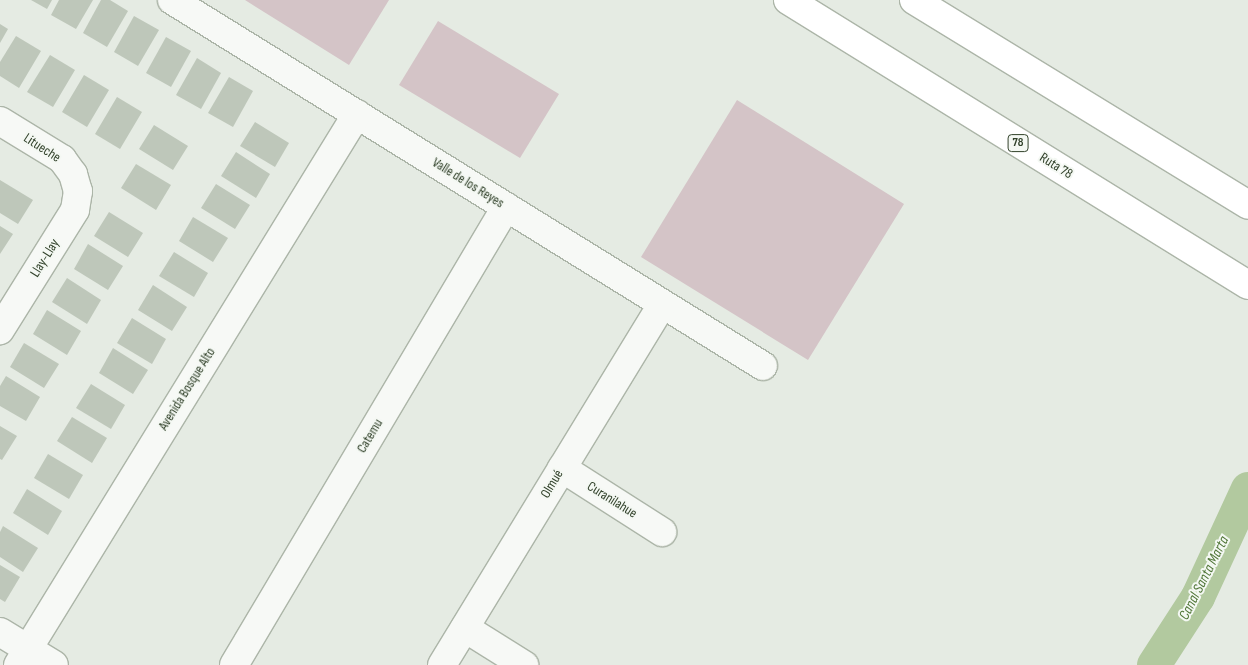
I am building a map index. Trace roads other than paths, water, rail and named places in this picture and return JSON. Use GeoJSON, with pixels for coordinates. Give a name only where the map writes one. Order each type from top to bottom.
{"type":"FeatureCollection","features":[{"type":"Feature","properties":{"kind":"highway","name":"Ruta 78"},"geometry":{"type":"LineString","coordinates":[[788,0],[1248,285]]}},
{"type":"Feature","properties":{"kind":"highway"},"geometry":{"type":"LineString","coordinates":[[914,0],[1248,205]]}},
{"type":"Feature","properties":{"kind":"street","name":"Valle de los Reyes"},"geometry":{"type":"LineString","coordinates":[[172,0],[764,366]]}},
{"type":"Feature","properties":{"kind":"street","name":"Avenida Bosque Alto"},"geometry":{"type":"LineString","coordinates":[[23,657],[357,114]]}},
{"type":"Feature","properties":{"kind":"street","name":"Litueche"},"geometry":{"type":"LineString","coordinates":[[0,121],[62,159],[77,182]]}},
{"type":"Feature","properties":{"kind":"street","name":"Llay-Llay"},"geometry":{"type":"LineString","coordinates":[[0,330],[75,210],[77,182]]}},
{"type":"Feature","properties":{"kind":"street","name":"Catemu"},"geometry":{"type":"LineString","coordinates":[[234,665],[506,206]]}},
{"type":"Feature","properties":{"kind":"street","name":"Olmué"},"geometry":{"type":"LineString","coordinates":[[442,665],[662,304]]}},
{"type":"Feature","properties":{"kind":"street","name":"Curanilahue"},"geometry":{"type":"LineString","coordinates":[[562,468],[662,532]]}},
{"type":"Feature","properties":{"kind":"street"},"geometry":{"type":"LineString","coordinates":[[465,628],[524,665]]}},
{"type":"Feature","properties":{"kind":"street"},"geometry":{"type":"LineString","coordinates":[[0,632],[23,657],[54,665]]}},
{"type":"Feature","properties":{"kind":"waterway","name":"Canal Santa Marta"},"geometry":{"type":"LineString","coordinates":[[1154,665],[1198,597],[1248,489]]}}]}
